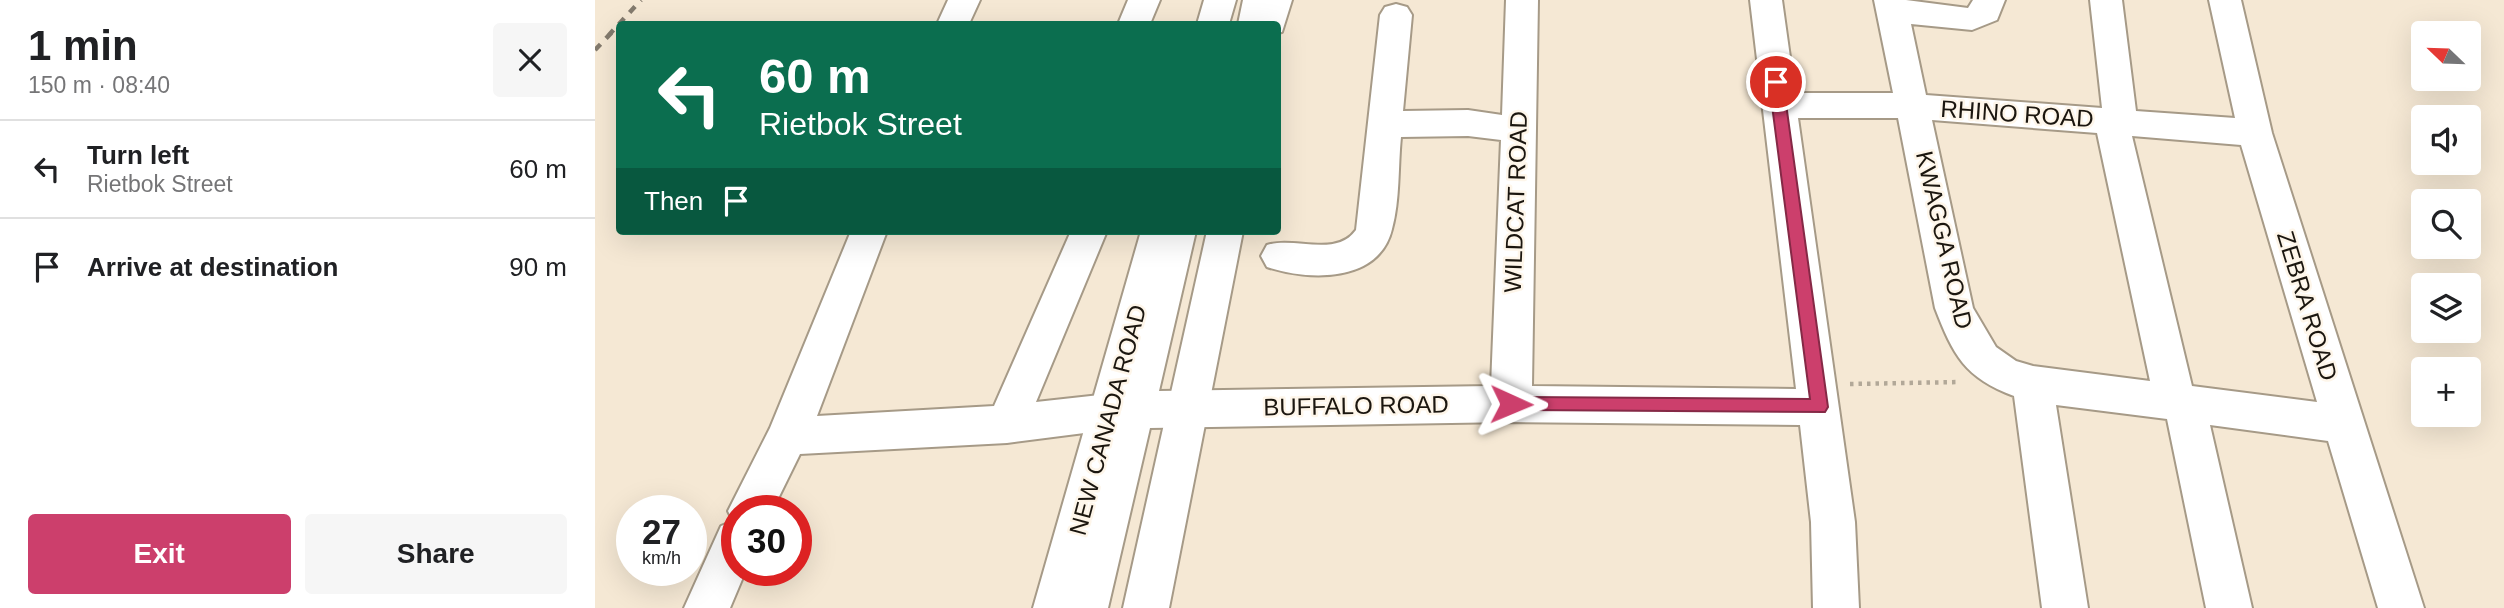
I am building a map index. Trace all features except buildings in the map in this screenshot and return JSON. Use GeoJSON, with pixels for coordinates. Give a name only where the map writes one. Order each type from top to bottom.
{"type":"FeatureCollection","features":[{"type":"Feature","properties":{"kind":"street"},"geometry":{"type":"LineString","coordinates":[[954,21],[964,0]]}},
{"type":"Feature","properties":{"kind":"street"},"geometry":{"type":"LineString","coordinates":[[1135,21],[1145,0]]}},
{"type":"Feature","properties":{"kind":"street"},"geometry":{"type":"LineString","coordinates":[[1214,21],[1220,0]]}},
{"type":"Feature","properties":{"kind":"street"},"geometry":{"type":"LineString","coordinates":[[1227,21],[1232,0]]}},
{"type":"Feature","properties":{"kind":"street"},"geometry":{"type":"LineString","coordinates":[[1255,21],[1259,0]]}},
{"type":"Feature","properties":{"kind":"street"},"geometry":{"type":"LineString","coordinates":[[1272,21],[1276,0]]}},
{"type":"Feature","properties":{"kind":"street","name":"WILDCAT ROAD"},"geometry":{"type":"LineString","coordinates":[[1511,404],[1522,0]]}},
{"type":"Feature","properties":{"kind":"street"},"geometry":{"type":"LineString","coordinates":[[1766,0],[1833,522],[1836,608]]}},
{"type":"Feature","properties":{"kind":"street"},"geometry":{"type":"LineString","coordinates":[[1892,6],[1972,19],[1986,12],[1989,0]]}},
{"type":"Feature","properties":{"kind":"street"},"geometry":{"type":"LineString","coordinates":[[2106,0],[2116,121],[2229,608]]}},
{"type":"Feature","properties":{"kind":"street","name":"ZEBRA ROAD"},"geometry":{"type":"LineString","coordinates":[[2225,0],[2255,133],[2401,608]]}},
{"type":"Feature","properties":{"kind":"street","name":"KWAGGA ROAD"},"geometry":{"type":"LineString","coordinates":[[1892,6],[1955,308],[1968,342],[1979,360],[2016,378]]}},
{"type":"Feature","properties":{"kind":"street"},"geometry":{"type":"LineString","coordinates":[[1279,256],[1347,259],[1364,251],[1374,230],[1396,15]]}},
{"type":"Feature","properties":{"kind":"street","name":"RHINO ROAD"},"geometry":{"type":"LineString","coordinates":[[1778,105],[1914,106],[2255,133]]}},
{"type":"Feature","properties":{"kind":"street"},"geometry":{"type":"LineString","coordinates":[[1386,124],[1468,123],[1518,130]]}},
{"type":"Feature","properties":{"kind":"street"},"geometry":{"type":"LineString","coordinates":[[758,495],[788,436],[867,235]]}},
{"type":"Feature","properties":{"kind":"street"},"geometry":{"type":"LineString","coordinates":[[1007,424],[1087,235]]}},
{"type":"Feature","properties":{"kind":"street","name":"NEW CANADA ROAD"},"geometry":{"type":"LineString","coordinates":[[1146,608],[1149,410],[1159,235]]}},
{"type":"Feature","properties":{"kind":"street","name":"NEW CANADA ROAD"},"geometry":{"type":"LineString","coordinates":[[1124,608],[1149,410],[1177,235]]}},
{"type":"Feature","properties":{"kind":"street","name":"NEW CANADA ROAD"},"geometry":{"type":"LineString","coordinates":[[1085,608],[1207,235]]}},
{"type":"Feature","properties":{"kind":"street","name":"NEW CANADA ROAD"},"geometry":{"type":"LineString","coordinates":[[1056,608],[1087,497],[1149,410],[1223,235]]}},
{"type":"Feature","properties":{"kind":"street"},"geometry":{"type":"LineString","coordinates":[[2065,608],[2016,378],[2344,424]]}},
{"type":"Feature","properties":{"kind":"street","name":"BUFFALO ROAD"},"geometry":{"type":"LineString","coordinates":[[788,436],[1007,424],[1149,410],[1818,396]]}},
{"type":"Feature","properties":{"kind":"street"},"geometry":{"type":"LineString","coordinates":[[707,608],[721,577]]}},
{"type":"Feature","properties":{"kind":"path"},"geometry":{"type":"LineString","coordinates":[[1818,396],[2016,378]]}},
{"type":"Feature","properties":{"kind":"railway"},"geometry":{"type":"LineString","coordinates":[[622,21],[641,0]]}},
{"type":"Feature","properties":{"kind":"railway"},"geometry":{"type":"LineString","coordinates":[[608,36],[616,27]]}},
{"type":"Feature","properties":{"kind":"railway"},"geometry":{"type":"LineString","coordinates":[[595,50],[614,30]]}},
{"type":"Feature","properties":{"kind":"route"},"geometry":{"type":"LineString","coordinates":[[1511,404],[1819,407],[1776,82]]}}]}
